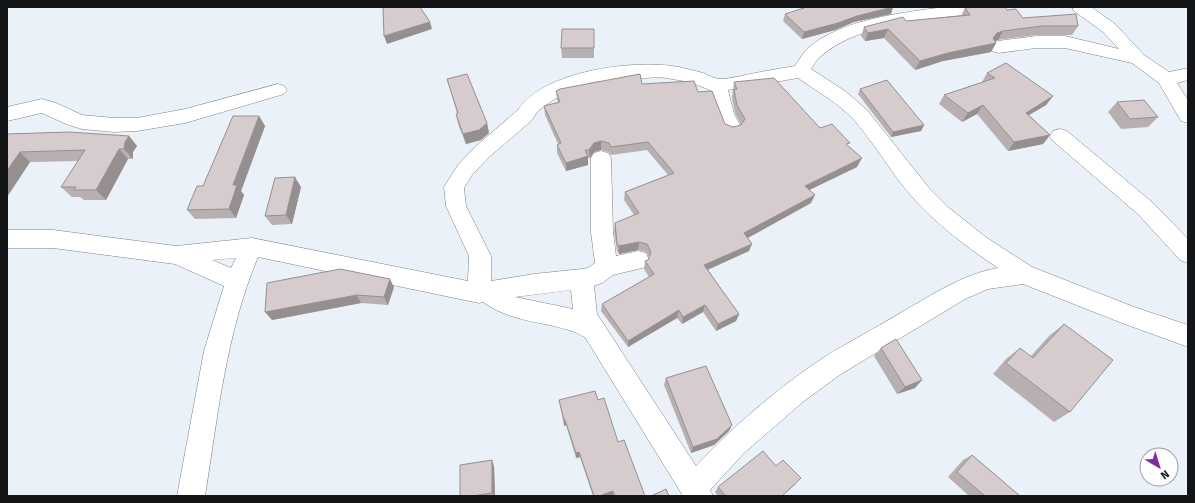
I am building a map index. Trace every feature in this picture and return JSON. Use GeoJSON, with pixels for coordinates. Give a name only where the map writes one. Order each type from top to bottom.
{"type":"FeatureCollection","features":[{"type":"Feature","properties":{"kind":"street"},"geometry":{"type":"LineString","coordinates":[[801,71],[805,61],[811,54],[832,40],[871,24],[992,7]]}},
{"type":"Feature","properties":{"kind":"street"},"geometry":{"type":"LineString","coordinates":[[1080,7],[1109,28],[1138,59],[1166,79],[1188,116]]}},
{"type":"Feature","properties":{"kind":"street"},"geometry":{"type":"LineString","coordinates":[[998,47],[1036,42],[1065,42],[1085,45],[1138,59]]}},
{"type":"Feature","properties":{"kind":"street"},"geometry":{"type":"LineString","coordinates":[[483,293],[480,256],[456,206],[454,187],[465,170],[482,152],[525,116],[530,107],[540,99],[563,86],[591,76],[660,71],[679,73],[695,77],[718,86],[801,71],[838,96],[860,115],[922,194],[942,214],[979,244],[1024,274],[1130,316],[1188,336]]}},
{"type":"Feature","properties":{"kind":"street"},"geometry":{"type":"LineString","coordinates":[[1166,79],[1188,74]]}},
{"type":"Feature","properties":{"kind":"street"},"geometry":{"type":"LineString","coordinates":[[718,86],[725,114],[731,127]]}},
{"type":"Feature","properties":{"kind":"street"},"geometry":{"type":"LineString","coordinates":[[7,114],[47,106],[69,118],[118,126],[173,118],[278,90]]}},
{"type":"Feature","properties":{"kind":"street"},"geometry":{"type":"LineString","coordinates":[[1060,136],[1146,209],[1188,254]]}},
{"type":"Feature","properties":{"kind":"street"},"geometry":{"type":"LineString","coordinates":[[601,158],[602,232],[607,267]]}},
{"type":"Feature","properties":{"kind":"street"},"geometry":{"type":"LineString","coordinates":[[7,239],[53,239],[176,255],[252,247],[483,293],[516,308],[574,320],[594,330]]}},
{"type":"Feature","properties":{"kind":"street"},"geometry":{"type":"LineString","coordinates":[[191,496],[216,351],[237,281],[252,247]]}},
{"type":"Feature","properties":{"kind":"street"},"geometry":{"type":"LineString","coordinates":[[176,255],[237,281]]}},
{"type":"Feature","properties":{"kind":"street"},"geometry":{"type":"LineString","coordinates":[[483,293],[534,284],[582,279],[594,276],[607,267],[638,260]]}},
{"type":"Feature","properties":{"kind":"street"},"geometry":{"type":"LineString","coordinates":[[582,279],[585,316],[696,492],[735,444],[795,393],[832,366],[957,292],[986,280],[1024,274]]}},
{"type":"Feature","properties":{"kind":"building"},"geometry":{"type":"Polygon","coordinates":[[[383,7],[420,7],[430,22],[384,36],[383,7]]]}},
{"type":"Feature","properties":{"kind":"building"},"geometry":{"type":"Polygon","coordinates":[[[807,7],[893,7],[804,32],[785,14],[807,7]]]}},
{"type":"Feature","properties":{"kind":"building"},"geometry":{"type":"Polygon","coordinates":[[[1005,7],[1007,10],[1016,9],[1023,18],[1076,14],[1078,26],[1042,26],[1003,31],[997,33],[993,38],[996,43],[948,53],[920,61],[888,29],[868,33],[864,27],[903,17],[906,21],[970,15],[965,8],[1005,7]]]}},
{"type":"Feature","properties":{"kind":"building"},"geometry":{"type":"Polygon","coordinates":[[[562,29],[594,29],[594,48],[561,48],[562,29]]]}},
{"type":"Feature","properties":{"kind":"building"},"geometry":{"type":"Polygon","coordinates":[[[1006,63],[1053,96],[1026,113],[1050,135],[1014,142],[983,105],[968,113],[944,95],[995,78],[987,73],[1006,63]]]}},
{"type":"Feature","properties":{"kind":"building"},"geometry":{"type":"Polygon","coordinates":[[[467,74],[487,123],[479,130],[463,134],[447,79],[467,74]]]}},
{"type":"Feature","properties":{"kind":"building"},"geometry":{"type":"Polygon","coordinates":[[[640,74],[642,84],[694,81],[698,92],[712,91],[725,124],[733,127],[741,125],[745,119],[737,105],[734,90],[737,89],[734,82],[774,78],[820,128],[832,124],[850,143],[846,144],[862,158],[805,186],[815,195],[744,233],[752,244],[704,265],[739,314],[718,324],[705,305],[683,317],[679,310],[628,341],[602,304],[654,274],[645,261],[648,260],[651,252],[647,244],[639,242],[619,246],[617,243],[615,223],[639,213],[625,192],[674,173],[648,142],[611,147],[609,143],[601,141],[594,143],[589,150],[585,150],[588,156],[566,163],[557,145],[561,143],[544,106],[560,102],[556,91],[560,89],[640,74]]]}},
{"type":"Feature","properties":{"kind":"building"},"geometry":{"type":"Polygon","coordinates":[[[887,80],[924,125],[893,132],[860,89],[887,80]]]}},
{"type":"Feature","properties":{"kind":"building"},"geometry":{"type":"Polygon","coordinates":[[[1144,100],[1158,117],[1130,119],[1117,102],[1144,100]]]}},
{"type":"Feature","properties":{"kind":"building"},"geometry":{"type":"Polygon","coordinates":[[[233,116],[259,116],[233,185],[237,185],[229,209],[187,210],[197,186],[203,186],[233,116]]]}},
{"type":"Feature","properties":{"kind":"building"},"geometry":{"type":"Polygon","coordinates":[[[69,132],[129,136],[125,142],[124,149],[119,149],[96,190],[74,190],[76,187],[61,187],[85,150],[20,152],[7,171],[7,134],[69,132]]]}},
{"type":"Feature","properties":{"kind":"building"},"geometry":{"type":"Polygon","coordinates":[[[295,177],[286,215],[265,216],[275,178],[295,177]]]}},
{"type":"Feature","properties":{"kind":"building"},"geometry":{"type":"Polygon","coordinates":[[[340,269],[390,279],[384,297],[357,295],[265,312],[267,283],[340,269]]]}},
{"type":"Feature","properties":{"kind":"building"},"geometry":{"type":"Polygon","coordinates":[[[1064,324],[1113,360],[1070,412],[1006,363],[1020,348],[1033,358],[1064,324]]]}},
{"type":"Feature","properties":{"kind":"building"},"geometry":{"type":"Polygon","coordinates":[[[896,339],[922,380],[905,387],[881,348],[896,339]]]}},
{"type":"Feature","properties":{"kind":"building"},"geometry":{"type":"Polygon","coordinates":[[[706,366],[732,425],[717,439],[693,447],[666,378],[706,366]]]}},
{"type":"Feature","properties":{"kind":"building"},"geometry":{"type":"Polygon","coordinates":[[[595,391],[598,400],[604,398],[618,442],[624,440],[645,496],[615,496],[613,491],[599,496],[594,496],[579,452],[576,453],[564,420],[559,400],[595,391]]]}},
{"type":"Feature","properties":{"kind":"building"},"geometry":{"type":"Polygon","coordinates":[[[763,451],[776,466],[783,460],[801,478],[782,496],[726,496],[718,487],[763,451]]]}},
{"type":"Feature","properties":{"kind":"building"},"geometry":{"type":"Polygon","coordinates":[[[972,455],[1020,496],[985,496],[957,472],[972,455]]]}},
{"type":"Feature","properties":{"kind":"building"},"geometry":{"type":"Polygon","coordinates":[[[492,460],[492,493],[460,496],[460,465],[492,460]]]}},
{"type":"Feature","properties":{"kind":"building"},"geometry":{"type":"Polygon","coordinates":[[[666,489],[669,496],[651,496],[666,489]]]}}]}
